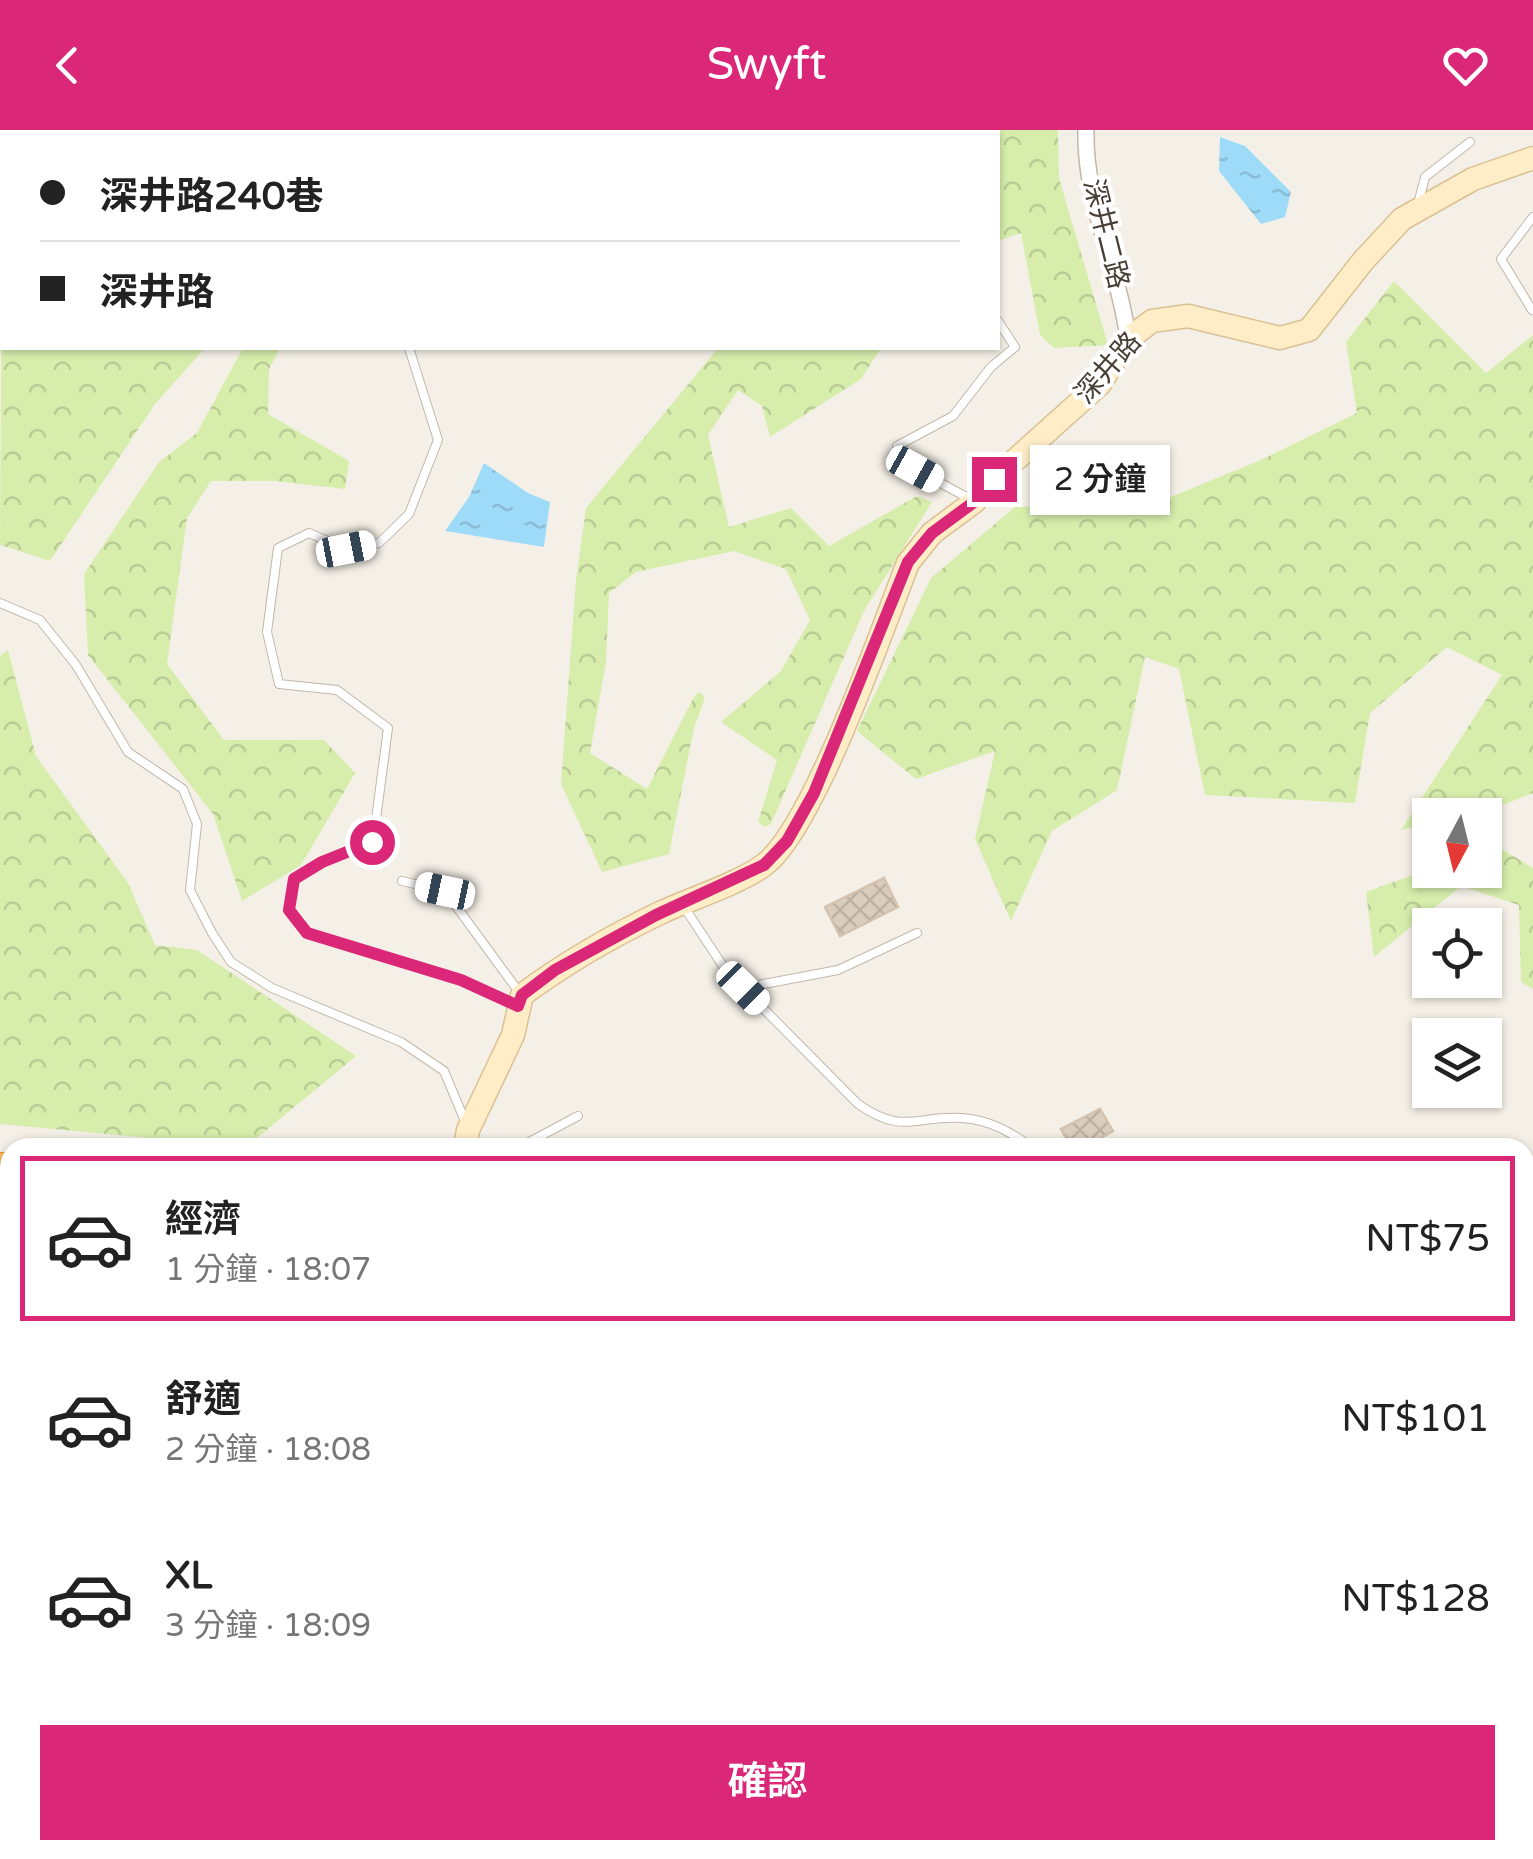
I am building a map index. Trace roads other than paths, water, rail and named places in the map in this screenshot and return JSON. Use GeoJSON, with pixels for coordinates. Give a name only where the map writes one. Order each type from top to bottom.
{"type":"FeatureCollection","features":[{"type":"Feature","properties":{"kind":"street","name":"深井二路"},"geometry":{"type":"LineString","coordinates":[[1086,130],[1085,151],[1095,202],[1123,302],[1128,339]]}},
{"type":"Feature","properties":{"kind":"street","name":"深井路"},"geometry":{"type":"LineString","coordinates":[[520,1001],[555,970],[764,865],[787,841],[814,793],[908,562],[932,533],[974,502],[994,479],[1100,384],[1128,339],[1152,321],[1188,316],[1280,338],[1309,330],[1402,219],[1473,179],[1533,158]]}},
{"type":"Feature","properties":{"kind":"street"},"geometry":{"type":"LineString","coordinates":[[467,1138],[514,1035],[520,1001]]}},
{"type":"Feature","properties":{"kind":"lane"},"geometry":{"type":"LineString","coordinates":[[1085,151],[1098,130]]}},
{"type":"Feature","properties":{"kind":"lane"},"geometry":{"type":"LineString","coordinates":[[1416,211],[1425,177],[1470,142]]}},
{"type":"Feature","properties":{"kind":"lane"},"geometry":{"type":"LineString","coordinates":[[1532,310],[1501,258],[1533,217]]}},
{"type":"Feature","properties":{"kind":"lane"},"geometry":{"type":"LineString","coordinates":[[974,502],[915,469],[898,446],[953,416],[991,367],[1015,346],[1000,325]]}},
{"type":"Feature","properties":{"kind":"lane"},"geometry":{"type":"LineString","coordinates":[[411,350],[438,440],[409,514],[379,543],[346,549],[309,533],[278,548],[266,632],[279,684],[337,690],[388,728],[372,842],[322,862],[294,879],[289,910],[307,933],[520,1001]]}},
{"type":"Feature","properties":{"kind":"lane"},"geometry":{"type":"LineString","coordinates":[[0,604],[40,620],[76,665],[128,752],[183,789],[197,824],[190,890],[231,962],[272,988],[401,1042],[444,1072],[467,1138]]}},
{"type":"Feature","properties":{"kind":"lane"},"geometry":{"type":"LineString","coordinates":[[402,881],[445,891],[520,1001]]}},
{"type":"Feature","properties":{"kind":"lane"},"geometry":{"type":"LineString","coordinates":[[682,904],[727,972],[858,1104],[874,1115],[909,1124],[961,1118],[999,1125],[1019,1138]]}},
{"type":"Feature","properties":{"kind":"lane"},"geometry":{"type":"LineString","coordinates":[[743,988],[838,970],[918,933]]}},
{"type":"Feature","properties":{"kind":"lane"},"geometry":{"type":"LineString","coordinates":[[537,1138],[578,1116]]}},
{"type":"Feature","properties":{"kind":"water"},"geometry":{"type":"Polygon","coordinates":[[[1220,137],[1245,146],[1291,192],[1285,217],[1261,224],[1219,171],[1220,137]]]}},
{"type":"Feature","properties":{"kind":"water"},"geometry":{"type":"Polygon","coordinates":[[[484,463],[528,493],[550,502],[544,547],[445,531],[469,497],[484,463]]]}}]}
